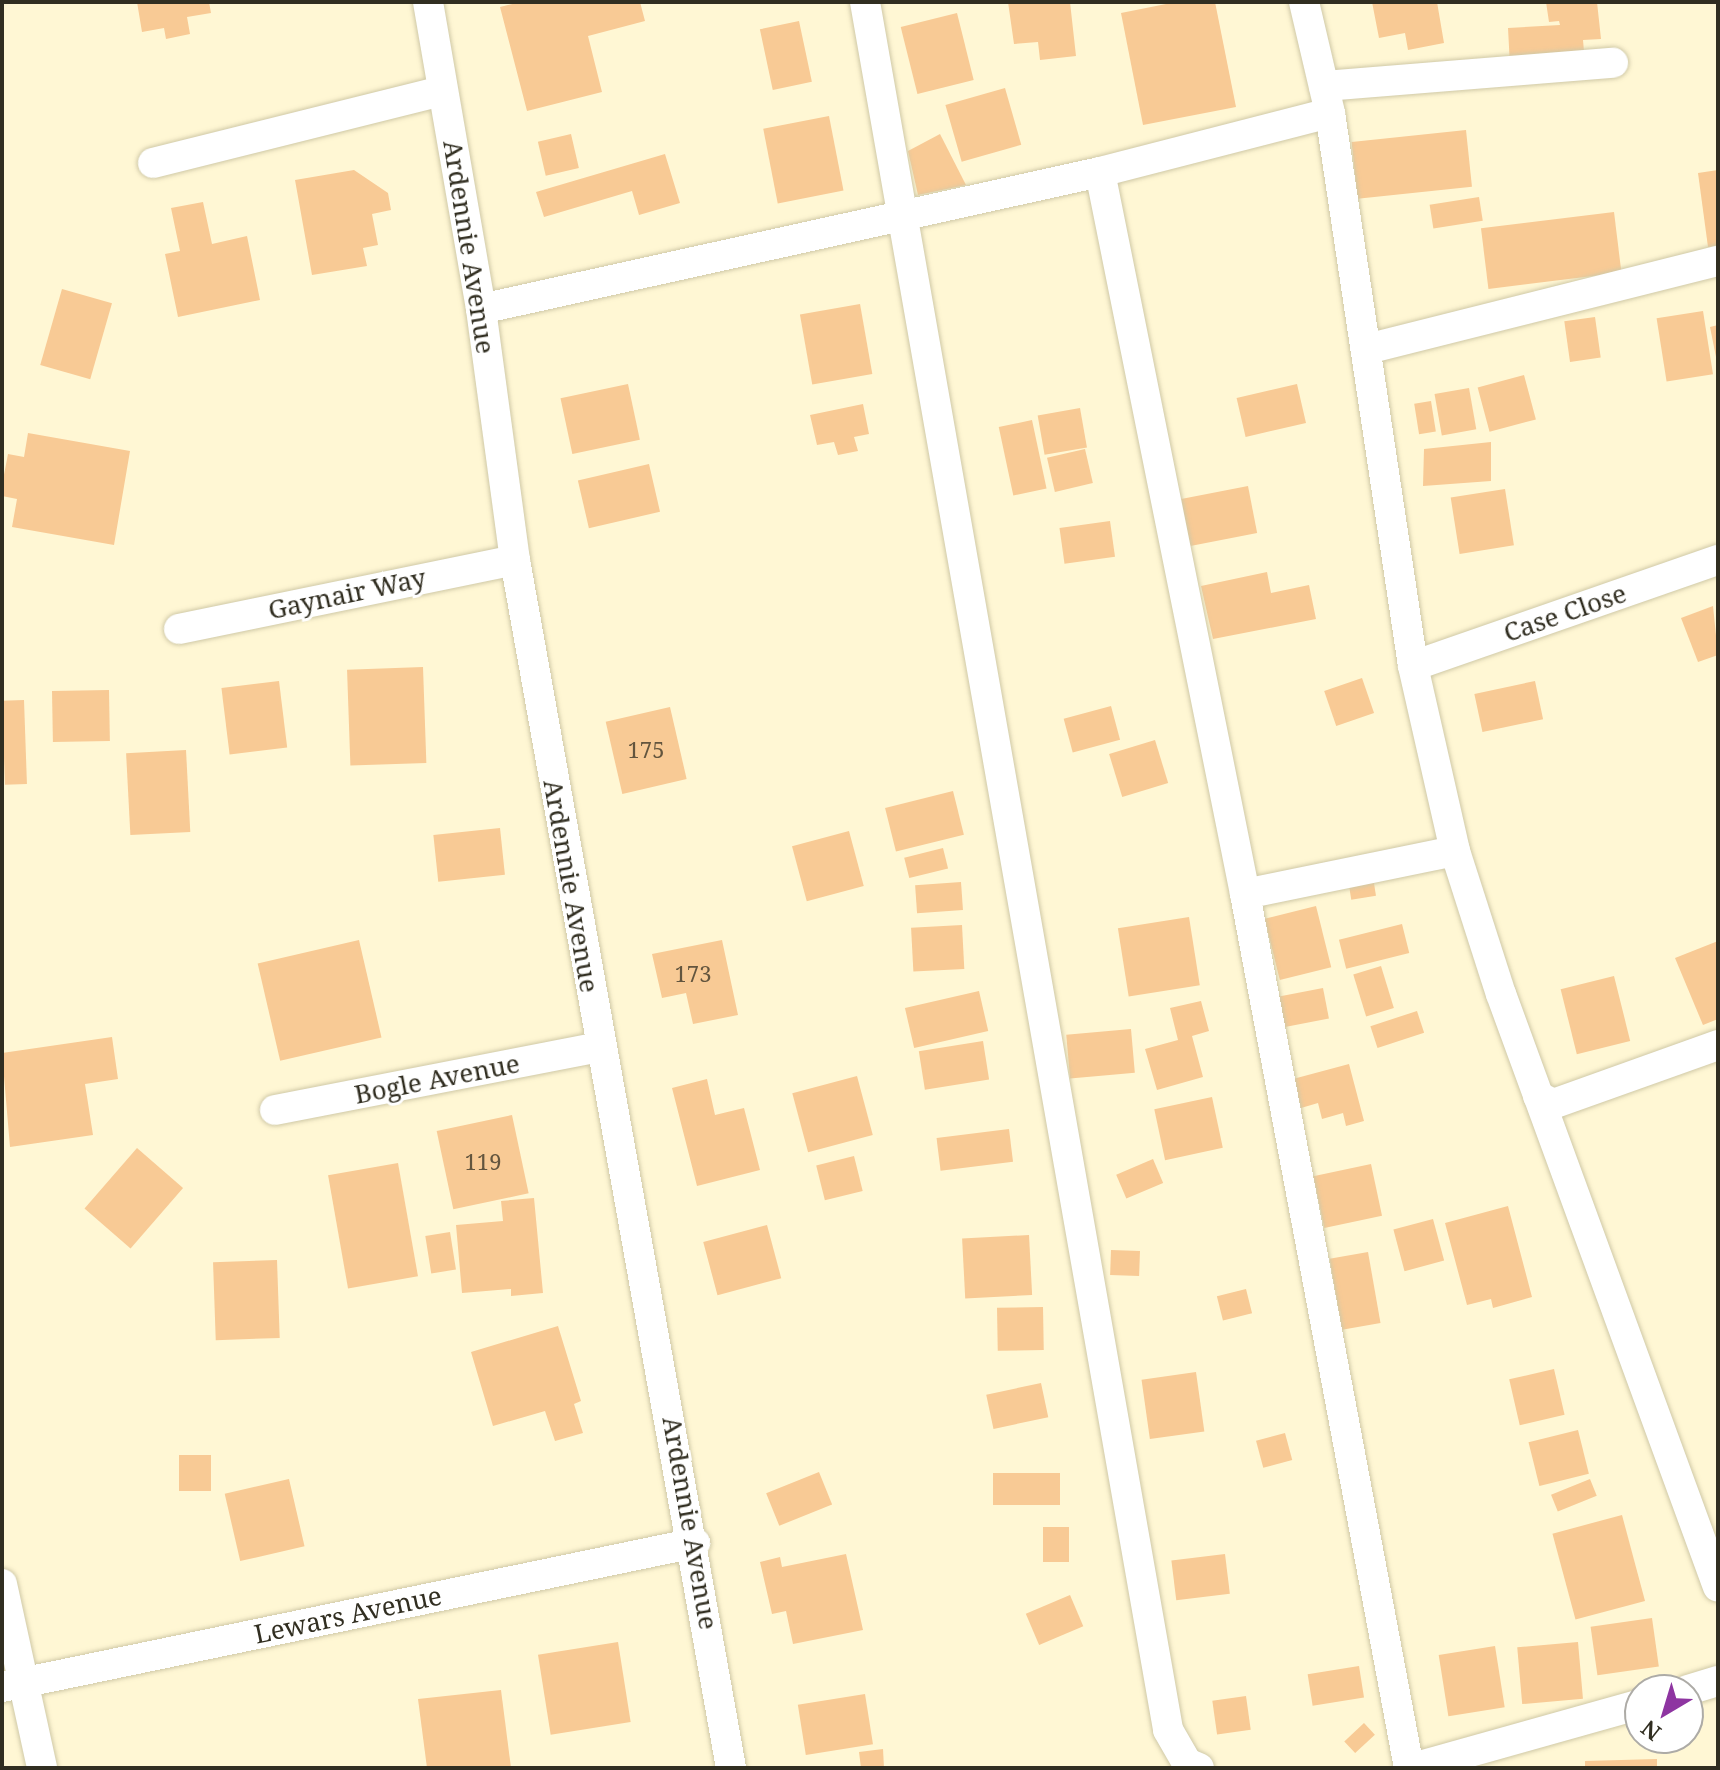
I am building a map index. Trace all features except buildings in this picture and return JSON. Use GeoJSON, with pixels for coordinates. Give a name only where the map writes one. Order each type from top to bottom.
{"type":"FeatureCollection","features":[{"type":"Feature","properties":{"kind":"street","name":"Ardennie Avenue"},"geometry":{"type":"LineString","coordinates":[[428,2],[481,309],[515,560],[599,1047],[695,1543],[731,1768]]}},
{"type":"Feature","properties":{"kind":"street"},"geometry":{"type":"LineString","coordinates":[[865,2],[1168,1730],[1187,1763],[1199,1768]]}},
{"type":"Feature","properties":{"kind":"street"},"geometry":{"type":"LineString","coordinates":[[1304,2],[1327,100],[1413,666],[1455,851],[1538,1096],[1718,1587]]}},
{"type":"Feature","properties":{"kind":"street"},"geometry":{"type":"LineString","coordinates":[[481,309],[1100,172],[1327,100],[1613,63]]}},
{"type":"Feature","properties":{"kind":"street"},"geometry":{"type":"LineString","coordinates":[[153,163],[442,91]]}},
{"type":"Feature","properties":{"kind":"street"},"geometry":{"type":"LineString","coordinates":[[1100,172],[1245,894],[1411,1768],[1624,1708]]}},
{"type":"Feature","properties":{"kind":"street"},"geometry":{"type":"LineString","coordinates":[[1367,349],[1718,261]]}},
{"type":"Feature","properties":{"kind":"street","name":"Gaynair Way"},"geometry":{"type":"LineString","coordinates":[[179,629],[515,560]]}},
{"type":"Feature","properties":{"kind":"street","name":"Case Close"},"geometry":{"type":"LineString","coordinates":[[1413,666],[1718,560]]}},
{"type":"Feature","properties":{"kind":"street"},"geometry":{"type":"LineString","coordinates":[[1245,894],[1455,851]]}},
{"type":"Feature","properties":{"kind":"street"},"geometry":{"type":"LineString","coordinates":[[1538,1096],[1553,1104],[1718,1045]]}},
{"type":"Feature","properties":{"kind":"street","name":"Bogle Avenue"},"geometry":{"type":"LineString","coordinates":[[275,1110],[599,1047]]}},
{"type":"Feature","properties":{"kind":"street","name":"Lewars Avenue"},"geometry":{"type":"LineString","coordinates":[[12,1685],[695,1543]]}},
{"type":"Feature","properties":{"kind":"street"},"geometry":{"type":"LineString","coordinates":[[2,1584],[12,1685],[42,1768]]}}]}
